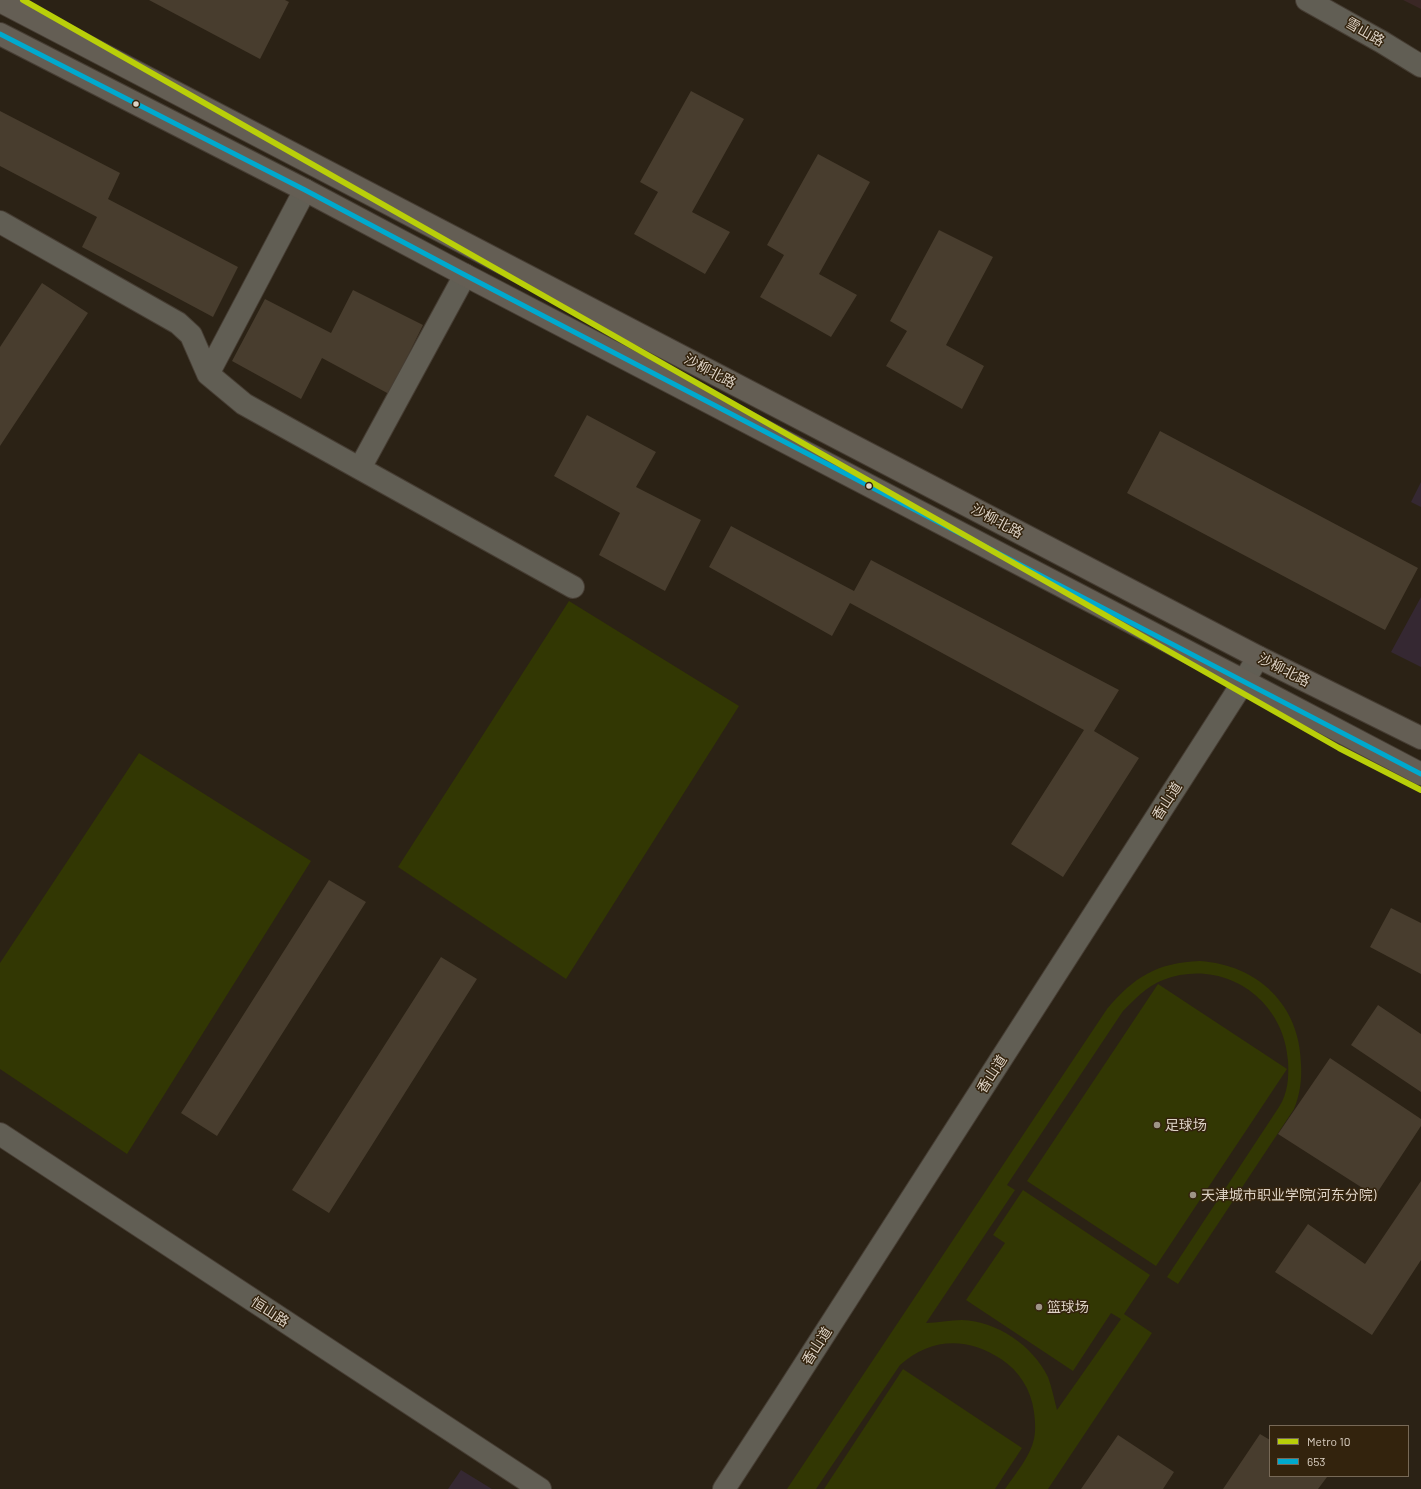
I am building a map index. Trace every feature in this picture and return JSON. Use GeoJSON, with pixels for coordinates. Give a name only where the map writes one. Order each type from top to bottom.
{"type":"FeatureCollection","features":[{"type":"Feature","properties":{"kind":"main road","name":"沙柳北路"},"geometry":{"type":"LineString","coordinates":[[0,1],[1264,660],[1421,738]]}},
{"type":"Feature","properties":{"kind":"main road","name":"沙柳北路"},"geometry":{"type":"LineString","coordinates":[[0,34],[305,190],[1421,774]]}},
{"type":"Feature","properties":{"kind":"street","name":"雪山路"},"geometry":{"type":"LineString","coordinates":[[1308,0],[1421,66]]}},
{"type":"Feature","properties":{"kind":"street"},"geometry":{"type":"LineString","coordinates":[[208,374],[305,190]]}},
{"type":"Feature","properties":{"kind":"street"},"geometry":{"type":"LineString","coordinates":[[0,222],[178,323],[192,336],[208,374],[244,404],[573,587]]}},
{"type":"Feature","properties":{"kind":"street"},"geometry":{"type":"LineString","coordinates":[[360,468],[465,275]]}},
{"type":"Feature","properties":{"kind":"street","name":"香山道"},"geometry":{"type":"LineString","coordinates":[[739,1489],[1264,660]]}},
{"type":"Feature","properties":{"kind":"street","name":"香山道"},"geometry":{"type":"LineString","coordinates":[[724,1489],[1250,684]]}},
{"type":"Feature","properties":{"kind":"street","name":"恒山路"},"geometry":{"type":"LineString","coordinates":[[0,1134],[540,1489]]}},
{"type":"Feature","properties":{"kind":"shaded area"},"geometry":{"type":"Polygon","coordinates":[[[1403,0],[1421,0],[1421,9],[1403,0]]]}},
{"type":"Feature","properties":{"kind":"shaded area"},"geometry":{"type":"Polygon","coordinates":[[[1421,482],[1421,507],[1411,502],[1421,482]]]}},
{"type":"Feature","properties":{"kind":"shaded area"},"geometry":{"type":"Polygon","coordinates":[[[1421,597],[1421,667],[1391,652],[1421,597]]]}},
{"type":"Feature","properties":{"kind":"shaded area"},"geometry":{"type":"Polygon","coordinates":[[[461,1470],[492,1489],[448,1489],[461,1470]]]}},
{"type":"Feature","properties":{"kind":"green space"},"geometry":{"type":"Polygon","coordinates":[[[569,601],[739,706],[566,979],[398,867],[569,601]]]}},
{"type":"Feature","properties":{"kind":"green space"},"geometry":{"type":"Polygon","coordinates":[[[139,753],[311,861],[127,1154],[0,1069],[0,963],[139,753]]]}},
{"type":"Feature","properties":{"kind":"green space"},"geometry":{"type":"Polygon","coordinates":[[[1200,961],[1221,964],[1240,970],[1257,980],[1272,992],[1284,1007],[1293,1024],[1299,1043],[1301,1081],[1298,1098],[1294,1109],[1178,1284],[1167,1277],[1279,1107],[1286,1091],[1288,1079],[1288,1061],[1284,1038],[1275,1019],[1262,1002],[1246,988],[1227,979],[1207,974],[1185,974],[1163,980],[1146,989],[1123,1011],[1007,1185],[1015,1190],[926,1323],[957,1320],[975,1321],[1001,1330],[1012,1337],[1033,1355],[1048,1377],[1057,1410],[1121,1319],[1111,1313],[1073,1371],[966,1300],[1005,1243],[993,1235],[1023,1190],[1150,1275],[1124,1314],[1152,1333],[1048,1489],[1005,1489],[1026,1459],[1035,1436],[1034,1412],[1030,1396],[1019,1375],[1001,1359],[975,1346],[949,1343],[924,1349],[900,1365],[816,1489],[787,1489],[1107,1009],[1127,988],[1148,973],[1171,965],[1200,961]]]}},
{"type":"Feature","properties":{"kind":"green space","name":"足球场"},"geometry":{"type":"Polygon","coordinates":[[[1158,984],[1287,1069],[1156,1266],[1027,1181],[1158,984]]]}},
{"type":"Feature","properties":{"kind":"green space"},"geometry":{"type":"Polygon","coordinates":[[[903,1369],[1022,1448],[995,1489],[824,1489],[903,1369]]]}},
{"type":"Feature","properties":{"kind":"building"},"geometry":{"type":"Polygon","coordinates":[[[149,0],[285,0],[289,2],[260,59],[149,0]]]}},
{"type":"Feature","properties":{"kind":"building"},"geometry":{"type":"Polygon","coordinates":[[[691,91],[744,119],[692,212],[730,232],[705,274],[634,234],[658,192],[640,182],[691,91]]]}},
{"type":"Feature","properties":{"kind":"building"},"geometry":{"type":"Polygon","coordinates":[[[0,111],[120,173],[108,199],[238,267],[213,317],[82,247],[97,217],[0,166],[0,111]]]}},
{"type":"Feature","properties":{"kind":"building"},"geometry":{"type":"Polygon","coordinates":[[[818,154],[870,182],[819,274],[857,295],[831,337],[760,297],[784,255],[767,245],[818,154]]]}},
{"type":"Feature","properties":{"kind":"building"},"geometry":{"type":"Polygon","coordinates":[[[939,230],[993,257],[946,345],[984,366],[962,409],[886,366],[907,331],[890,321],[939,230]]]}},
{"type":"Feature","properties":{"kind":"building"},"geometry":{"type":"Polygon","coordinates":[[[42,283],[88,313],[0,446],[0,347],[42,283]]]}},
{"type":"Feature","properties":{"kind":"building"},"geometry":{"type":"Polygon","coordinates":[[[353,290],[423,325],[389,394],[322,358],[301,399],[232,361],[265,299],[331,333],[353,290]]]}},
{"type":"Feature","properties":{"kind":"building"},"geometry":{"type":"Polygon","coordinates":[[[587,415],[656,452],[636,487],[701,520],[665,591],[599,555],[620,513],[554,476],[587,415]]]}},
{"type":"Feature","properties":{"kind":"building"},"geometry":{"type":"Polygon","coordinates":[[[1160,431],[1418,568],[1385,630],[1127,493],[1160,431]]]}},
{"type":"Feature","properties":{"kind":"building"},"geometry":{"type":"Polygon","coordinates":[[[731,526],[854,591],[871,560],[1119,690],[1094,731],[1139,758],[1063,877],[1011,844],[1084,730],[850,603],[832,636],[709,567],[731,526]]]}},
{"type":"Feature","properties":{"kind":"building"},"geometry":{"type":"Polygon","coordinates":[[[329,880],[366,902],[217,1136],[181,1113],[329,880]]]}},
{"type":"Feature","properties":{"kind":"building"},"geometry":{"type":"Polygon","coordinates":[[[1391,908],[1421,923],[1421,974],[1370,947],[1391,908]]]}},
{"type":"Feature","properties":{"kind":"building"},"geometry":{"type":"Polygon","coordinates":[[[441,957],[477,979],[329,1213],[292,1190],[441,957]]]}},
{"type":"Feature","properties":{"kind":"building"},"geometry":{"type":"Polygon","coordinates":[[[1378,1005],[1421,1034],[1421,1092],[1351,1045],[1378,1005]]]}},
{"type":"Feature","properties":{"kind":"building"},"geometry":{"type":"Polygon","coordinates":[[[1330,1058],[1421,1119],[1421,1126],[1375,1196],[1278,1134],[1330,1058]]]}},
{"type":"Feature","properties":{"kind":"building"},"geometry":{"type":"Polygon","coordinates":[[[1421,1181],[1421,1260],[1372,1335],[1275,1272],[1308,1224],[1365,1264],[1421,1181]]]}},
{"type":"Feature","properties":{"kind":"building"},"geometry":{"type":"Polygon","coordinates":[[[1260,1434],[1269,1439],[1269,1477],[1327,1477],[1318,1489],[1223,1489],[1260,1434]]]}},
{"type":"Feature","properties":{"kind":"building"},"geometry":{"type":"Polygon","coordinates":[[[1118,1435],[1174,1472],[1163,1489],[1081,1489],[1118,1435]]]}},
{"type":"Feature","properties":{"kind":"metro line","name":"10"},"geometry":{"type":"LineString","coordinates":[[23,0],[1339,748],[1421,790]]}},
{"type":"Feature","properties":{"kind":"transit line","name":"653"},"geometry":{"type":"LineString","coordinates":[[0,34],[305,190],[1421,774]]}},
{"type":"Feature","properties":{"kind":"place","name":"足球场"},"geometry":{"type":"Point","coordinates":[1157,1125]}},
{"type":"Feature","properties":{"kind":"place","name":"天津城市职业学院(河东分院)"},"geometry":{"type":"Point","coordinates":[1193,1195]}},
{"type":"Feature","properties":{"kind":"place","name":"篮球场"},"geometry":{"type":"Point","coordinates":[1039,1307]}}]}
